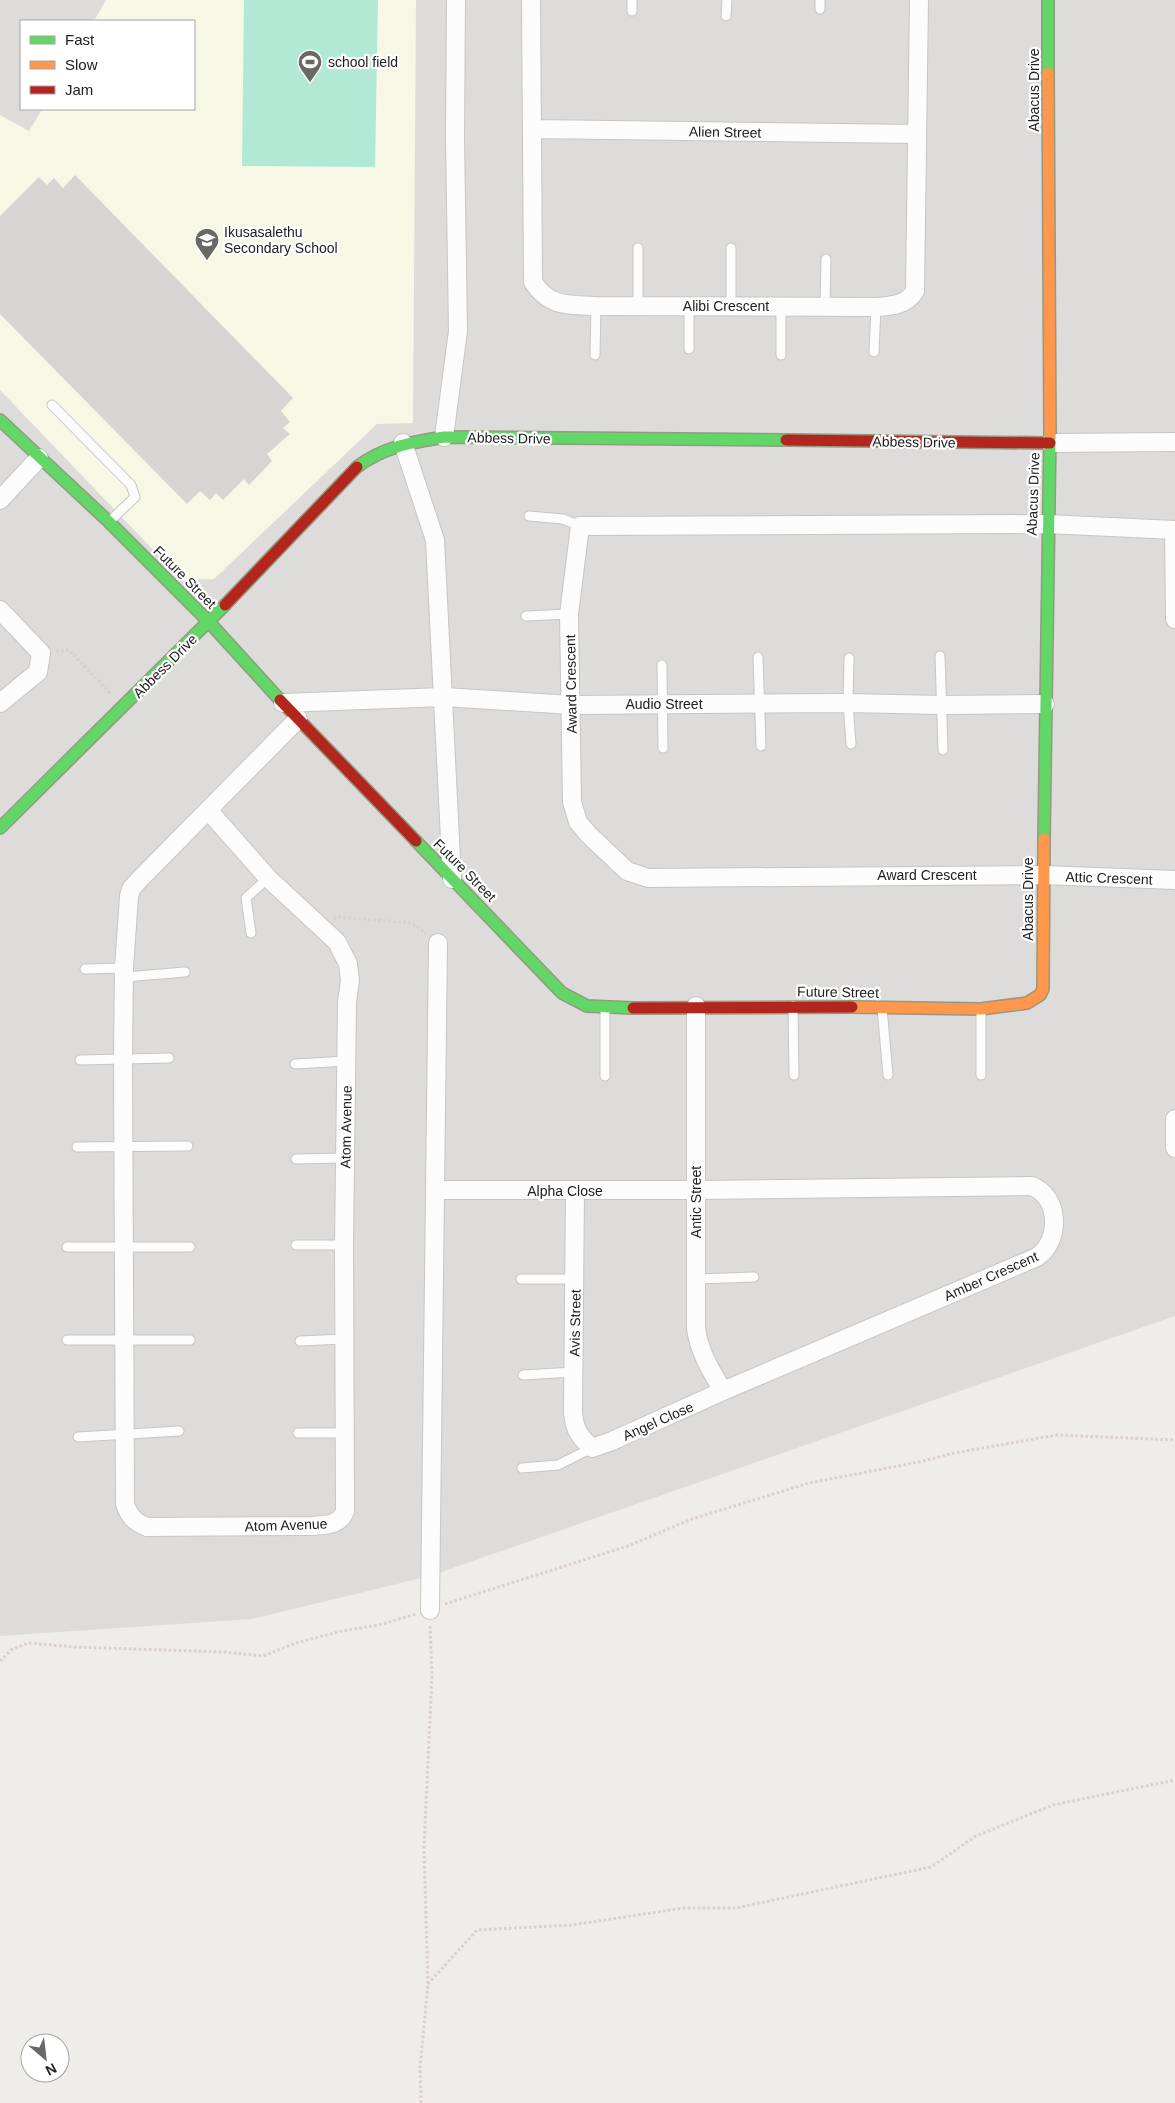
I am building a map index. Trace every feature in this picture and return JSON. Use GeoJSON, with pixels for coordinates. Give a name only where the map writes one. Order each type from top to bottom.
{"type":"FeatureCollection","features":[{"type":"Feature","properties":{"kind":"street"},"geometry":{"type":"LineString","coordinates":[[444,437],[458,331],[455,138],[456,0]]}},
{"type":"Feature","properties":{"kind":"street","name":"Alibi Crescent"},"geometry":{"type":"LineString","coordinates":[[531,0],[533,282],[539,292],[557,303],[596,306],[825,307],[876,307],[899,304],[912,296],[915,291],[919,0]]}},
{"type":"Feature","properties":{"kind":"street","name":"Abacus Drive"},"geometry":{"type":"LineString","coordinates":[[1044,989],[1043,875],[1047,524],[1050,443],[1048,0]]}},
{"type":"Feature","properties":{"kind":"street","name":"Alien Street"},"geometry":{"type":"LineString","coordinates":[[533,129],[917,134]]}},
{"type":"Feature","properties":{"kind":"street","name":"Future Street"},"geometry":{"type":"LineString","coordinates":[[0,420],[109,522],[209,622],[298,719],[562,993],[587,1006],[605,1008],[793,1006],[981,1009],[1027,1003],[1040,995],[1044,989]]}},
{"type":"Feature","properties":{"kind":"street","name":"Abbess Drive"},"geometry":{"type":"LineString","coordinates":[[0,828],[209,622],[356,469],[375,454],[404,443],[444,437],[1050,443],[1175,442]]}},
{"type":"Feature","properties":{"kind":"street"},"geometry":{"type":"LineString","coordinates":[[404,443],[435,540],[452,879]]}},
{"type":"Feature","properties":{"kind":"street"},"geometry":{"type":"LineString","coordinates":[[0,500],[39,458]]}},
{"type":"Feature","properties":{"kind":"street"},"geometry":{"type":"LineString","coordinates":[[580,526],[1047,524],[1174,530],[1175,619]]}},
{"type":"Feature","properties":{"kind":"street","name":"Award Crescent"},"geometry":{"type":"LineString","coordinates":[[580,526],[569,614],[572,705],[572,802],[576,817],[588,834],[627,871],[648,878],[1043,875]]}},
{"type":"Feature","properties":{"kind":"street"},"geometry":{"type":"LineString","coordinates":[[0,610],[41,653],[38,672],[0,703]]}},
{"type":"Feature","properties":{"kind":"street","name":"Audio Street"},"geometry":{"type":"LineString","coordinates":[[283,703],[444,696],[572,705],[1045,704]]}},
{"type":"Feature","properties":{"kind":"street"},"geometry":{"type":"LineString","coordinates":[[208,810],[298,719]]}},
{"type":"Feature","properties":{"kind":"street","name":"Atom Avenue"},"geometry":{"type":"LineString","coordinates":[[208,810],[268,878],[337,942],[348,964],[350,982],[347,1002],[344,1245],[346,1511],[337,1522],[314,1526],[147,1526],[134,1521],[125,1504],[123,1059],[128,905],[131,889],[208,810]]}},
{"type":"Feature","properties":{"kind":"street","name":"Attic Crescent"},"geometry":{"type":"LineString","coordinates":[[1043,875],[1175,880]]}},
{"type":"Feature","properties":{"kind":"street"},"geometry":{"type":"LineString","coordinates":[[430,1610],[438,942]]}},
{"type":"Feature","properties":{"kind":"street","name":"Antic Street"},"geometry":{"type":"LineString","coordinates":[[696,1006],[696,1328],[698,1343],[704,1358],[723,1391]]}},
{"type":"Feature","properties":{"kind":"street"},"geometry":{"type":"LineString","coordinates":[[1175,1118],[1175,1148]]}},
{"type":"Feature","properties":{"kind":"street","name":"Amber Crescent"},"geometry":{"type":"LineString","coordinates":[[696,1190],[1032,1186],[1040,1189],[1049,1198],[1053,1211],[1054,1220],[1051,1240],[1046,1249],[1037,1257],[723,1391]]}},
{"type":"Feature","properties":{"kind":"street","name":"Alpha Close"},"geometry":{"type":"LineString","coordinates":[[435,1190],[696,1190]]}},
{"type":"Feature","properties":{"kind":"street","name":"Avis Street"},"geometry":{"type":"LineString","coordinates":[[575,1191],[575,1428],[592,1448]]}},
{"type":"Feature","properties":{"kind":"street","name":"Angel Close"},"geometry":{"type":"LineString","coordinates":[[592,1448],[612,1441],[723,1391]]}},
{"type":"Feature","properties":{"kind":"lane"},"geometry":{"type":"LineString","coordinates":[[632,0],[632,11]]}},
{"type":"Feature","properties":{"kind":"lane"},"geometry":{"type":"LineString","coordinates":[[726,0],[726,16]]}},
{"type":"Feature","properties":{"kind":"lane"},"geometry":{"type":"LineString","coordinates":[[638,248],[638,306]]}},
{"type":"Feature","properties":{"kind":"lane"},"geometry":{"type":"LineString","coordinates":[[731,248],[731,306]]}},
{"type":"Feature","properties":{"kind":"lane"},"geometry":{"type":"LineString","coordinates":[[825,307],[826,259]]}},
{"type":"Feature","properties":{"kind":"lane"},"geometry":{"type":"LineString","coordinates":[[689,305],[689,349]]}},
{"type":"Feature","properties":{"kind":"lane"},"geometry":{"type":"LineString","coordinates":[[596,306],[596,355]]}},
{"type":"Feature","properties":{"kind":"lane"},"geometry":{"type":"LineString","coordinates":[[781,306],[781,355]]}},
{"type":"Feature","properties":{"kind":"lane"},"geometry":{"type":"LineString","coordinates":[[874,352],[876,307]]}},
{"type":"Feature","properties":{"kind":"lane"},"geometry":{"type":"LineString","coordinates":[[52,405],[131,485],[135,497],[109,522]]}},
{"type":"Feature","properties":{"kind":"lane"},"geometry":{"type":"LineString","coordinates":[[529,516],[563,519],[580,526]]}},
{"type":"Feature","properties":{"kind":"lane"},"geometry":{"type":"LineString","coordinates":[[526,616],[569,614]]}},
{"type":"Feature","properties":{"kind":"lane"},"geometry":{"type":"LineString","coordinates":[[940,656],[943,750]]}},
{"type":"Feature","properties":{"kind":"lane"},"geometry":{"type":"LineString","coordinates":[[758,657],[761,746]]}},
{"type":"Feature","properties":{"kind":"lane"},"geometry":{"type":"LineString","coordinates":[[849,658],[848,703],[851,744]]}},
{"type":"Feature","properties":{"kind":"lane"},"geometry":{"type":"LineString","coordinates":[[662,665],[664,704],[663,748]]}},
{"type":"Feature","properties":{"kind":"lane"},"geometry":{"type":"LineString","coordinates":[[251,934],[246,898],[268,878]]}},
{"type":"Feature","properties":{"kind":"lane"},"geometry":{"type":"LineString","coordinates":[[85,970],[185,972]]}},
{"type":"Feature","properties":{"kind":"lane"},"geometry":{"type":"LineString","coordinates":[[793,1006],[794,1076]]}},
{"type":"Feature","properties":{"kind":"lane"},"geometry":{"type":"LineString","coordinates":[[605,1008],[605,1076]]}},
{"type":"Feature","properties":{"kind":"lane"},"geometry":{"type":"LineString","coordinates":[[882,1008],[888,1075]]}},
{"type":"Feature","properties":{"kind":"lane"},"geometry":{"type":"LineString","coordinates":[[981,1009],[981,1075]]}},
{"type":"Feature","properties":{"kind":"lane"},"geometry":{"type":"LineString","coordinates":[[80,1060],[169,1058]]}},
{"type":"Feature","properties":{"kind":"lane"},"geometry":{"type":"LineString","coordinates":[[295,1064],[347,1061]]}},
{"type":"Feature","properties":{"kind":"lane"},"geometry":{"type":"LineString","coordinates":[[77,1147],[188,1146]]}},
{"type":"Feature","properties":{"kind":"lane"},"geometry":{"type":"LineString","coordinates":[[296,1159],[345,1158]]}},
{"type":"Feature","properties":{"kind":"lane"},"geometry":{"type":"LineString","coordinates":[[296,1245],[344,1245]]}},
{"type":"Feature","properties":{"kind":"lane"},"geometry":{"type":"LineString","coordinates":[[67,1247],[190,1247]]}},
{"type":"Feature","properties":{"kind":"lane"},"geometry":{"type":"LineString","coordinates":[[697,1279],[754,1277]]}},
{"type":"Feature","properties":{"kind":"lane"},"geometry":{"type":"LineString","coordinates":[[521,1279],[575,1279]]}},
{"type":"Feature","properties":{"kind":"lane"},"geometry":{"type":"LineString","coordinates":[[300,1341],[344,1339]]}},
{"type":"Feature","properties":{"kind":"lane"},"geometry":{"type":"LineString","coordinates":[[67,1340],[190,1340]]}},
{"type":"Feature","properties":{"kind":"lane"},"geometry":{"type":"LineString","coordinates":[[523,1375],[574,1372]]}},
{"type":"Feature","properties":{"kind":"lane"},"geometry":{"type":"LineString","coordinates":[[78,1437],[179,1431]]}},
{"type":"Feature","properties":{"kind":"lane"},"geometry":{"type":"LineString","coordinates":[[298,1433],[346,1432]]}},
{"type":"Feature","properties":{"kind":"lane"},"geometry":{"type":"LineString","coordinates":[[522,1468],[558,1465],[592,1448]]}},
{"type":"Feature","properties":{"kind":"path"},"geometry":{"type":"LineString","coordinates":[[41,653],[69,650],[124,707]]}},
{"type":"Feature","properties":{"kind":"path"},"geometry":{"type":"LineString","coordinates":[[321,927],[337,917],[412,923],[438,942]]}},
{"type":"Feature","properties":{"kind":"path"},"geometry":{"type":"LineString","coordinates":[[0,1661],[11,1650],[28,1643],[76,1647],[224,1652],[263,1656],[296,1643],[342,1631],[379,1625],[430,1610],[478,1592],[628,1546],[692,1519],[809,1483],[919,1462],[954,1453],[1057,1435],[1175,1440]]}},
{"type":"Feature","properties":{"kind":"path"},"geometry":{"type":"LineString","coordinates":[[420,2103],[420,2068],[428,1984],[424,1848],[432,1675],[430,1610]]}},
{"type":"Feature","properties":{"kind":"path"},"geometry":{"type":"LineString","coordinates":[[428,1984],[478,1930],[572,1925],[684,1908],[736,1908],[932,1867],[976,1836],[1053,1805],[1175,1780]]}},
{"type":"Feature","properties":{"kind":"shaded area"},"geometry":{"type":"Polygon","coordinates":[[[0,0],[1175,0],[1175,1316],[430,1576],[252,1619],[0,1636],[0,0]]]}},
{"type":"Feature","properties":{"kind":"shaded area","name":"Ikusasalethu Secondary School"},"geometry":{"type":"Polygon","coordinates":[[[106,0],[416,0],[413,423],[377,424],[214,579],[182,580],[0,390],[0,115],[29,131],[41,110],[195,110],[195,20],[95,20],[106,0]]]}},
{"type":"Feature","properties":{"kind":"green space","name":"school field"},"geometry":{"type":"Polygon","coordinates":[[[244,0],[378,0],[375,167],[242,166],[244,0]]]}},
{"type":"Feature","properties":{"kind":"building"},"geometry":{"type":"Polygon","coordinates":[[[75,175],[293,398],[281,411],[290,422],[283,428],[290,434],[267,454],[272,461],[249,485],[244,479],[223,500],[216,493],[210,500],[200,491],[187,504],[0,314],[0,216],[39,177],[47,185],[54,178],[63,188],[75,175]]]}},
{"type":"Feature","properties":{"kind":"traffic: fast"},"geometry":{"type":"LineString","coordinates":[[1048,0],[1048,73]]}},
{"type":"Feature","properties":{"kind":"traffic: fast"},"geometry":{"type":"LineString","coordinates":[[0,420],[109,522],[209,622],[280,700]]}},
{"type":"Feature","properties":{"kind":"traffic: fast"},"geometry":{"type":"LineString","coordinates":[[1044,839],[1050,434]]}},
{"type":"Feature","properties":{"kind":"traffic: fast"},"geometry":{"type":"LineString","coordinates":[[357,467],[388,450],[410,443],[444,437],[786,440]]}},
{"type":"Feature","properties":{"kind":"traffic: fast"},"geometry":{"type":"LineString","coordinates":[[0,828],[225,605]]}},
{"type":"Feature","properties":{"kind":"traffic: fast"},"geometry":{"type":"LineString","coordinates":[[416,841],[562,993],[587,1006],[633,1008]]}},
{"type":"Feature","properties":{"kind":"traffic: slow"},"geometry":{"type":"LineString","coordinates":[[1048,73],[1050,434]]}},
{"type":"Feature","properties":{"kind":"traffic: slow"},"geometry":{"type":"LineString","coordinates":[[852,1007],[981,1009],[1027,1003],[1040,995],[1043,989],[1044,839]]}},
{"type":"Feature","properties":{"kind":"traffic: jam"},"geometry":{"type":"LineString","coordinates":[[786,440],[1050,443]]}},
{"type":"Feature","properties":{"kind":"traffic: jam"},"geometry":{"type":"LineString","coordinates":[[225,605],[357,467]]}},
{"type":"Feature","properties":{"kind":"traffic: jam"},"geometry":{"type":"LineString","coordinates":[[280,700],[416,841]]}},
{"type":"Feature","properties":{"kind":"traffic: jam"},"geometry":{"type":"LineString","coordinates":[[633,1008],[852,1007]]}},
{"type":"Feature","properties":{"kind":"place","name":"school field"},"geometry":{"type":"Point","coordinates":[310,83]}},
{"type":"Feature","properties":{"kind":"place","name":"Ikusasalethu Secondary School"},"geometry":{"type":"Point","coordinates":[207,261]}}]}
